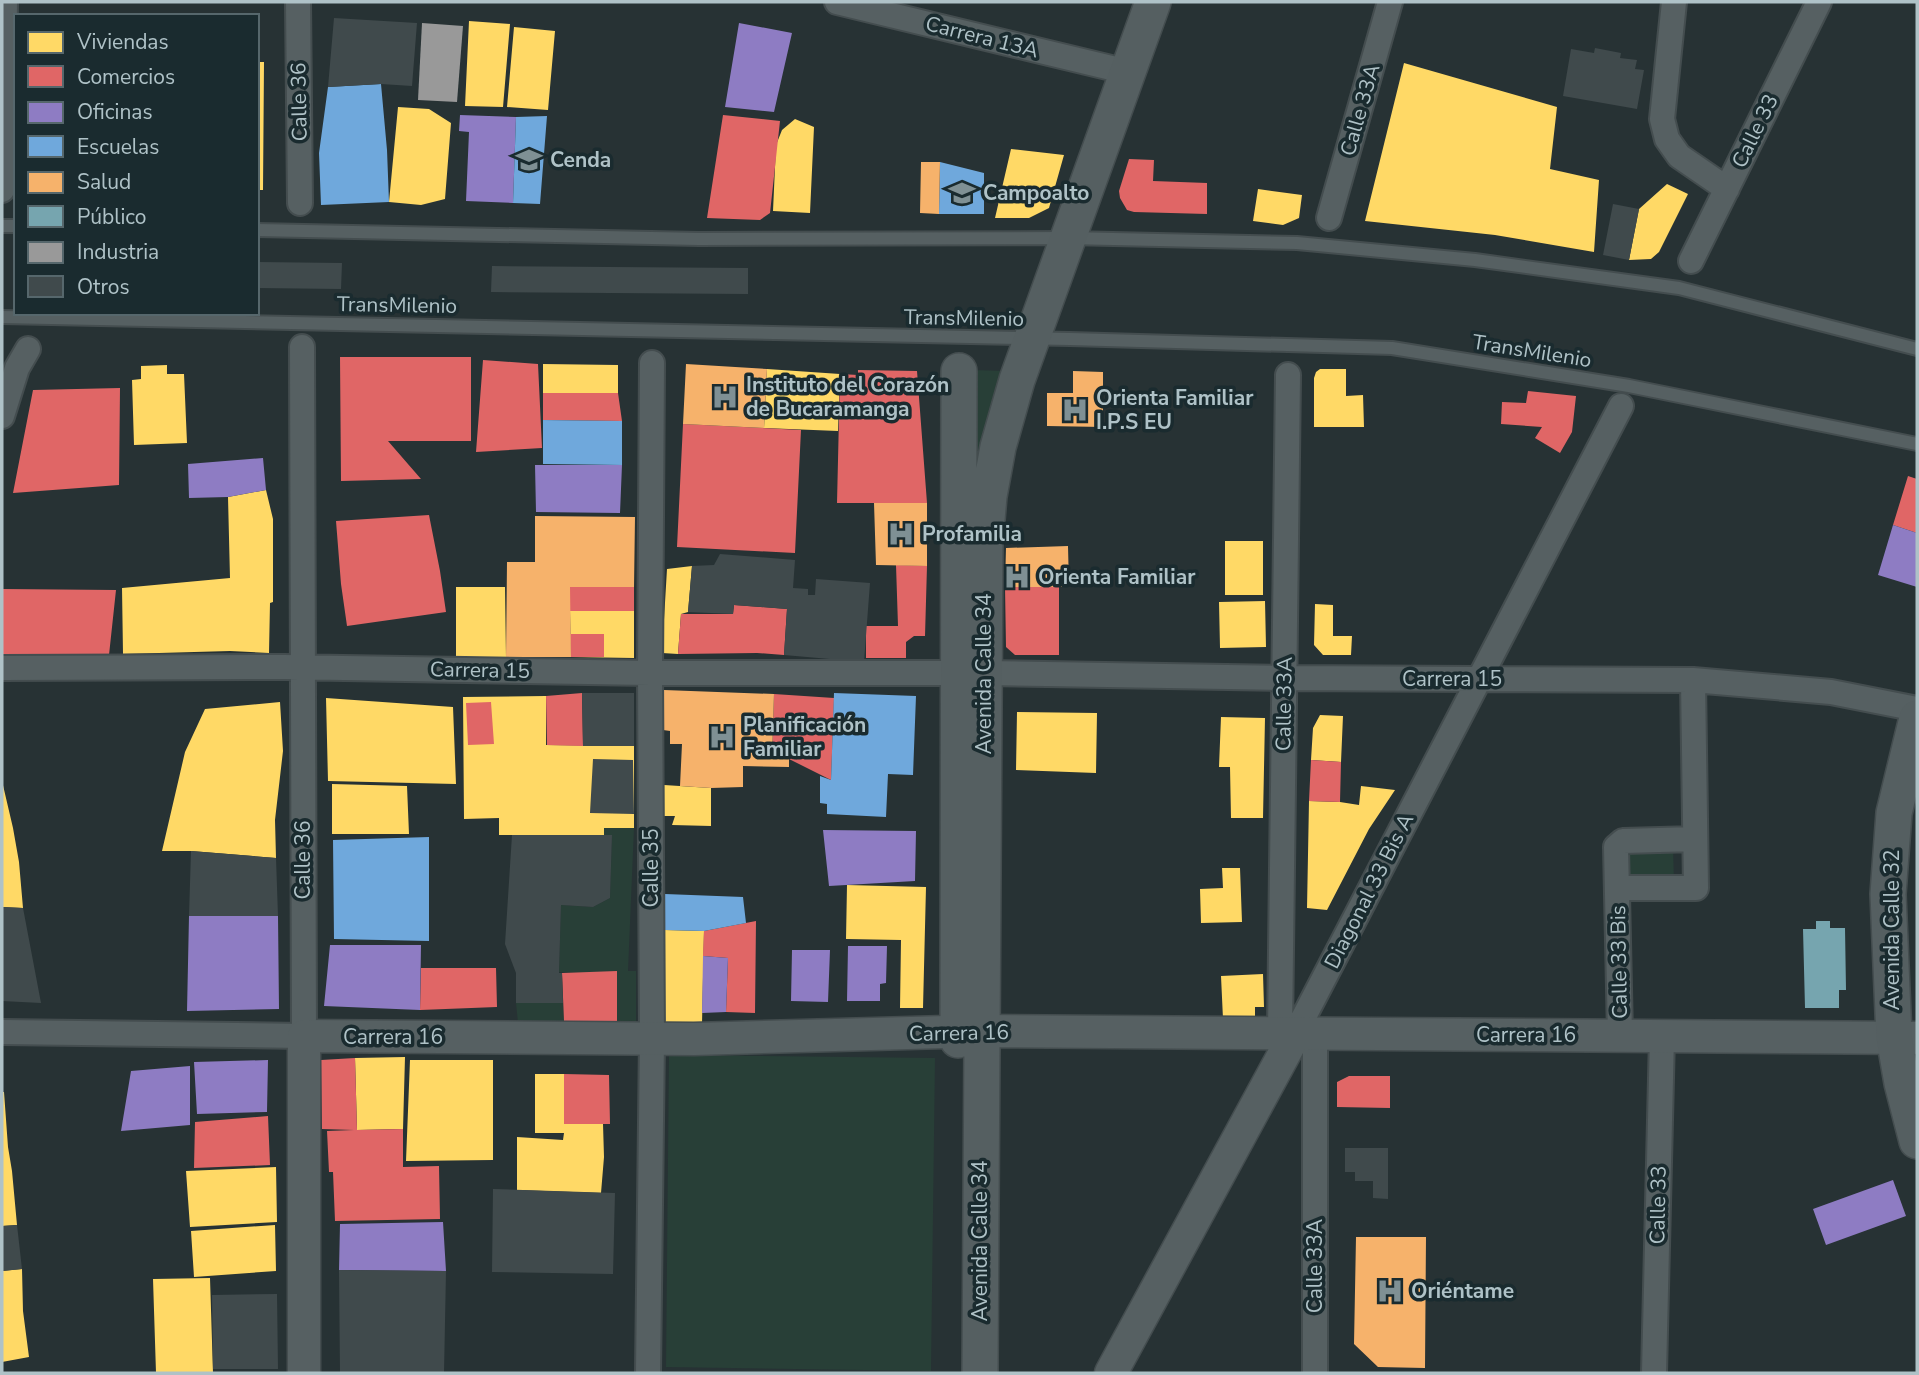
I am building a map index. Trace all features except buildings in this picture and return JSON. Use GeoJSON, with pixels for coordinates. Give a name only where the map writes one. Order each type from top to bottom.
{"type":"FeatureCollection","features":[{"type":"Feature","properties":{"kind":"main road","name":"Avenida Calle 34"},"geometry":{"type":"LineString","coordinates":[[971,673],[989,496],[998,447],[1021,369],[1153,2]]}},
{"type":"Feature","properties":{"kind":"main road","name":"Avenida Calle 34"},"geometry":{"type":"LineString","coordinates":[[959,371],[971,673],[970,1032],[980,1373]]}},
{"type":"Feature","properties":{"kind":"main road","name":"Avenida Calle 32"},"geometry":{"type":"LineString","coordinates":[[1917,718],[1894,813],[1888,894],[1906,1038],[1902,1083],[1917,1141]]}},
{"type":"Feature","properties":{"kind":"main road","name":"Avenida Calle 34"},"geometry":{"type":"LineString","coordinates":[[957,1373],[970,1032]]}},
{"type":"Feature","properties":{"kind":"street"},"geometry":{"type":"LineString","coordinates":[[2,190],[5,2]]}},
{"type":"Feature","properties":{"kind":"street","name":"Calle 36"},"geometry":{"type":"LineString","coordinates":[[298,2],[300,203]]}},
{"type":"Feature","properties":{"kind":"street","name":"Carrera 13A"},"geometry":{"type":"LineString","coordinates":[[837,2],[1128,72]]}},
{"type":"Feature","properties":{"kind":"street","name":"Calle 33A"},"geometry":{"type":"LineString","coordinates":[[1329,218],[1390,2]]}},
{"type":"Feature","properties":{"kind":"street"},"geometry":{"type":"LineString","coordinates":[[1674,2],[1662,119],[1667,139],[1679,156],[1727,189]]}},
{"type":"Feature","properties":{"kind":"street","name":"Calle 33"},"geometry":{"type":"LineString","coordinates":[[1691,261],[1819,2]]}},
{"type":"Feature","properties":{"kind":"street","name":"Calle 36"},"geometry":{"type":"LineString","coordinates":[[302,347],[304,1373]]}},
{"type":"Feature","properties":{"kind":"street"},"geometry":{"type":"LineString","coordinates":[[2,416],[17,368],[28,349]]}},
{"type":"Feature","properties":{"kind":"street","name":"Calle 35"},"geometry":{"type":"LineString","coordinates":[[648,1373],[652,1038],[652,363]]}},
{"type":"Feature","properties":{"kind":"street","name":"Calle 33A"},"geometry":{"type":"LineString","coordinates":[[1288,375],[1284,678],[1297,1033],[1315,1373]]}},
{"type":"Feature","properties":{"kind":"street","name":"Diagonal 33 Bis A"},"geometry":{"type":"LineString","coordinates":[[1111,1373],[1297,1033],[1621,406]]}},
{"type":"Feature","properties":{"kind":"street","name":"Carrera 15"},"geometry":{"type":"LineString","coordinates":[[2,668],[303,668],[1693,680],[1831,692],[1917,709]]}},
{"type":"Feature","properties":{"kind":"street"},"geometry":{"type":"LineString","coordinates":[[1617,888],[1696,888],[1693,680]]}},
{"type":"Feature","properties":{"kind":"street","name":"Calle 33 Bis"},"geometry":{"type":"LineString","coordinates":[[1620,1035],[1616,847],[1623,841],[1695,839]]}},
{"type":"Feature","properties":{"kind":"street","name":"Carrera 16"},"geometry":{"type":"LineString","coordinates":[[2,1032],[652,1038],[970,1032],[1906,1038]]}},
{"type":"Feature","properties":{"kind":"street","name":"Calle 33"},"geometry":{"type":"LineString","coordinates":[[1654,1373],[1661,1036]]}},
{"type":"Feature","properties":{"kind":"lane"},"geometry":{"type":"LineString","coordinates":[[259,230],[699,239],[1068,238],[1297,243],[1475,260],[1679,288],[1917,349]]}},
{"type":"Feature","properties":{"kind":"lane","name":"TransMilenio"},"geometry":{"type":"LineString","coordinates":[[2,317],[1392,348],[1629,386],[1917,444]]}},
{"type":"Feature","properties":{"kind":"green space"},"geometry":{"type":"Polygon","coordinates":[[[971,370],[1007,371],[975,511],[971,370]]]}},
{"type":"Feature","properties":{"kind":"green space"},"geometry":{"type":"Polygon","coordinates":[[[604,828],[634,828],[628,971],[636,971],[636,1033],[519,1033],[516,1003],[563,1003],[564,1021],[617,1021],[617,974],[559,972],[561,905],[593,907],[610,898],[612,836],[604,835],[604,828]]]}},
{"type":"Feature","properties":{"kind":"green space"},"geometry":{"type":"Polygon","coordinates":[[[1673,846],[1674,883],[1621,883],[1620,847],[1673,846]]]}},
{"type":"Feature","properties":{"kind":"green space"},"geometry":{"type":"Polygon","coordinates":[[[669,1055],[935,1058],[931,1371],[666,1367],[669,1055]]]}},
{"type":"Feature","properties":{"kind":"place","name":"Cenda"},"geometry":{"type":"Point","coordinates":[529,160]}},
{"type":"Feature","properties":{"kind":"place","name":"Campoalto"},"geometry":{"type":"Point","coordinates":[962,193]}},
{"type":"Feature","properties":{"kind":"place","name":"Instituto del Corazón de Bucaramanga"},"geometry":{"type":"Point","coordinates":[725,397]}},
{"type":"Feature","properties":{"kind":"place","name":"Orienta Familiar I.P.S EU"},"geometry":{"type":"Point","coordinates":[1075,410]}},
{"type":"Feature","properties":{"kind":"place","name":"Profamilia"},"geometry":{"type":"Point","coordinates":[901,534]}},
{"type":"Feature","properties":{"kind":"place","name":"Orienta Familiar"},"geometry":{"type":"Point","coordinates":[1017,577]}},
{"type":"Feature","properties":{"kind":"place","name":"Planificación Familiar"},"geometry":{"type":"Point","coordinates":[722,737]}},
{"type":"Feature","properties":{"kind":"place","name":"Oriéntame"},"geometry":{"type":"Point","coordinates":[1390,1291]}}]}
